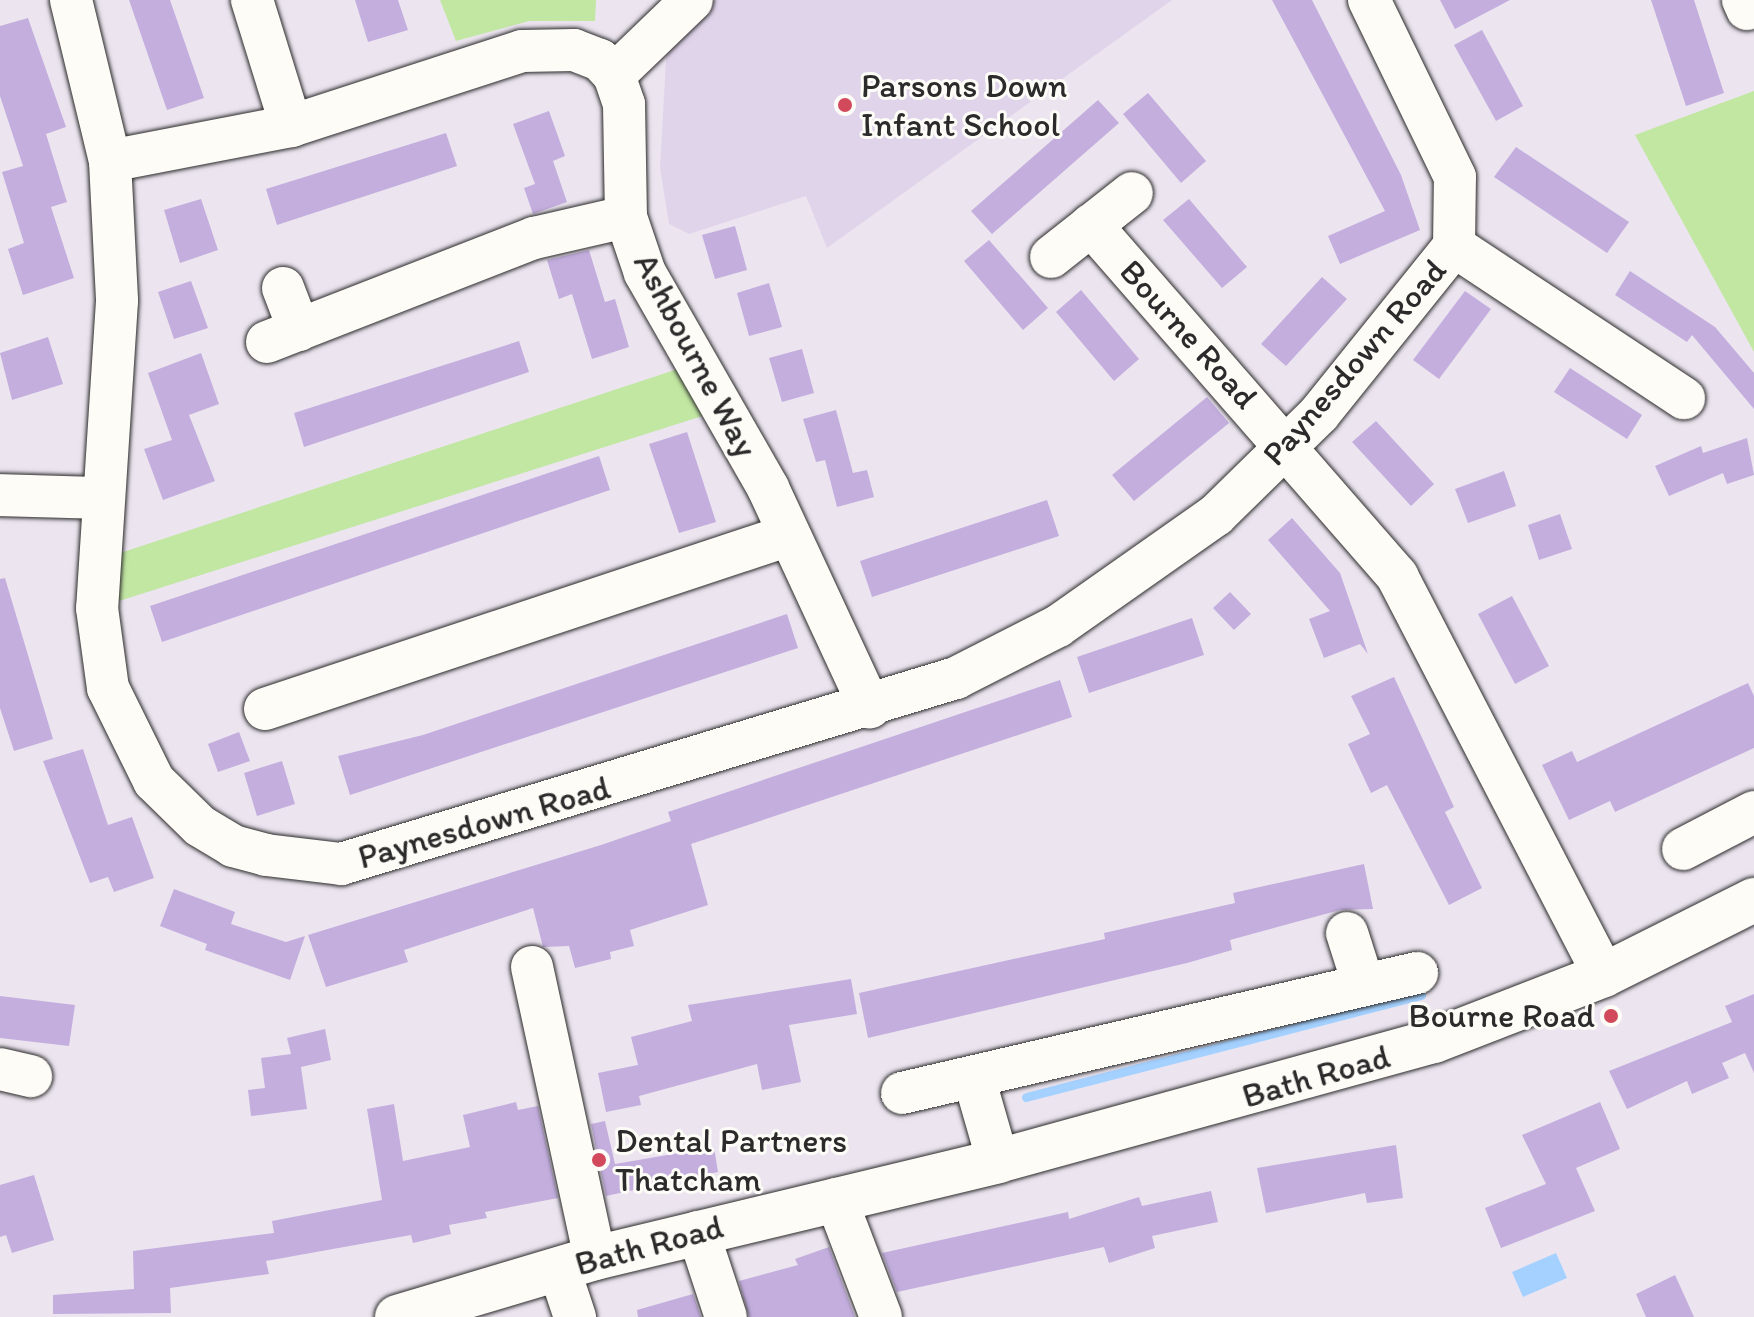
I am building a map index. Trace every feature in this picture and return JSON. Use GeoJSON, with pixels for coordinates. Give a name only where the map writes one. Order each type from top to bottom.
{"type":"FeatureCollection","features":[{"type":"Feature","properties":{"kind":"main road","name":"Bath Road"},"geometry":{"type":"LineString","coordinates":[[413,1315],[577,1264],[998,1161],[1434,1041],[1604,975],[1754,900]]}},
{"type":"Feature","properties":{"kind":"street","name":"Paynesdown Road"},"geometry":{"type":"LineString","coordinates":[[71,0],[110,161],[117,301],[101,498],[100,647],[121,722],[154,781],[200,826],[255,852],[341,864],[870,708],[956,678],[1058,626],[1216,515],[1288,445],[1454,246],[1455,177],[1369,0]]}},
{"type":"Feature","properties":{"kind":"street"},"geometry":{"type":"LineString","coordinates":[[252,0],[291,126]]}},
{"type":"Feature","properties":{"kind":"street"},"geometry":{"type":"LineString","coordinates":[[110,161],[291,126],[522,51],[574,50],[600,60],[614,75],[692,0]]}},
{"type":"Feature","properties":{"kind":"street","name":"Ashbourne Way"},"geometry":{"type":"LineString","coordinates":[[614,75],[624,104],[626,217],[645,273],[693,364],[725,406],[870,708]]}},
{"type":"Feature","properties":{"kind":"street"},"geometry":{"type":"LineString","coordinates":[[1051,257],[1132,193]]}},
{"type":"Feature","properties":{"kind":"street"},"geometry":{"type":"LineString","coordinates":[[283,288],[283,336],[534,238],[626,217]]}},
{"type":"Feature","properties":{"kind":"street","name":"Bourne Road"},"geometry":{"type":"LineString","coordinates":[[1091,225],[1288,445],[1397,576],[1604,975]]}},
{"type":"Feature","properties":{"kind":"street","name":"Paynesdown Road"},"geometry":{"type":"LineString","coordinates":[[1454,246],[1684,398]]}},
{"type":"Feature","properties":{"kind":"street"},"geometry":{"type":"LineString","coordinates":[[0,495],[101,498]]}},
{"type":"Feature","properties":{"kind":"street"},"geometry":{"type":"LineString","coordinates":[[293,711],[786,536]]}},
{"type":"Feature","properties":{"kind":"street"},"geometry":{"type":"LineString","coordinates":[[1683,849],[1754,812]]}},
{"type":"Feature","properties":{"kind":"street"},"geometry":{"type":"LineString","coordinates":[[1347,933],[1363,983]]}},
{"type":"Feature","properties":{"kind":"street"},"geometry":{"type":"LineString","coordinates":[[532,967],[577,1264],[575,1317]]}},
{"type":"Feature","properties":{"kind":"street"},"geometry":{"type":"LineString","coordinates":[[902,1093],[1363,983],[1417,973]]}},
{"type":"Feature","properties":{"kind":"street"},"geometry":{"type":"LineString","coordinates":[[974,1078],[998,1161]]}},
{"type":"Feature","properties":{"kind":"street"},"geometry":{"type":"LineString","coordinates":[[836,1199],[881,1317]]}},
{"type":"Feature","properties":{"kind":"street"},"geometry":{"type":"LineString","coordinates":[[698,1232],[726,1317]]}},
{"type":"Feature","properties":{"kind":"shaded area","name":"Parsons Down Infant School"},"geometry":{"type":"Polygon","coordinates":[[[714,0],[1172,0],[827,248],[806,196],[689,234],[669,224],[660,168],[667,42],[714,0]]]}},
{"type":"Feature","properties":{"kind":"green space"},"geometry":{"type":"Polygon","coordinates":[[[440,0],[596,0],[595,21],[529,21],[456,41],[440,0]]]}},
{"type":"Feature","properties":{"kind":"green space"},"geometry":{"type":"Polygon","coordinates":[[[1754,91],[1754,352],[1635,135],[1754,91]]]}},
{"type":"Feature","properties":{"kind":"green space"},"geometry":{"type":"Polygon","coordinates":[[[693,364],[715,412],[97,608],[99,560],[693,364]]]}},
{"type":"Feature","properties":{"kind":"water"},"geometry":{"type":"Polygon","coordinates":[[[1556,1253],[1567,1278],[1523,1297],[1512,1272],[1556,1253]]]}},
{"type":"Feature","properties":{"kind":"building"},"geometry":{"type":"Polygon","coordinates":[[[129,0],[170,0],[204,98],[167,110],[129,0]]]}},
{"type":"Feature","properties":{"kind":"building"},"geometry":{"type":"Polygon","coordinates":[[[355,0],[398,0],[408,30],[368,42],[355,0]]]}},
{"type":"Feature","properties":{"kind":"building"},"geometry":{"type":"Polygon","coordinates":[[[1272,0],[1312,0],[1401,175],[1420,230],[1340,264],[1328,236],[1385,211],[1272,0]]]}},
{"type":"Feature","properties":{"kind":"building"},"geometry":{"type":"Polygon","coordinates":[[[1440,0],[1510,0],[1455,29],[1440,0]]]}},
{"type":"Feature","properties":{"kind":"building"},"geometry":{"type":"Polygon","coordinates":[[[1651,0],[1694,0],[1724,93],[1686,106],[1651,0]]]}},
{"type":"Feature","properties":{"kind":"building"},"geometry":{"type":"Polygon","coordinates":[[[28,18],[66,127],[46,134],[67,202],[51,207],[74,278],[23,295],[8,249],[24,243],[2,172],[23,166],[0,96],[0,26],[28,18]]]}},
{"type":"Feature","properties":{"kind":"building"},"geometry":{"type":"Polygon","coordinates":[[[1482,30],[1523,106],[1496,121],[1454,45],[1482,30]]]}},
{"type":"Feature","properties":{"kind":"building"},"geometry":{"type":"Polygon","coordinates":[[[1148,93],[1206,161],[1181,183],[1123,114],[1148,93]]]}},
{"type":"Feature","properties":{"kind":"building"},"geometry":{"type":"Polygon","coordinates":[[[1098,100],[1119,123],[992,234],[971,211],[1098,100]]]}},
{"type":"Feature","properties":{"kind":"building"},"geometry":{"type":"Polygon","coordinates":[[[549,111],[565,156],[553,161],[567,202],[533,214],[524,188],[535,184],[513,124],[549,111]]]}},
{"type":"Feature","properties":{"kind":"building"},"geometry":{"type":"Polygon","coordinates":[[[446,133],[457,166],[277,225],[266,189],[446,133]]]}},
{"type":"Feature","properties":{"kind":"building"},"geometry":{"type":"Polygon","coordinates":[[[1516,147],[1629,222],[1607,253],[1494,177],[1516,147]]]}},
{"type":"Feature","properties":{"kind":"building"},"geometry":{"type":"Polygon","coordinates":[[[201,199],[218,250],[180,263],[164,210],[201,199]]]}},
{"type":"Feature","properties":{"kind":"building"},"geometry":{"type":"Polygon","coordinates":[[[1189,199],[1247,267],[1222,288],[1163,220],[1189,199]]]}},
{"type":"Feature","properties":{"kind":"building"},"geometry":{"type":"Polygon","coordinates":[[[735,226],[747,270],[715,279],[702,235],[735,226]]]}},
{"type":"Feature","properties":{"kind":"building"},"geometry":{"type":"Polygon","coordinates":[[[989,240],[1048,308],[1023,330],[964,261],[989,240]]]}},
{"type":"Feature","properties":{"kind":"building"},"geometry":{"type":"Polygon","coordinates":[[[589,250],[605,302],[615,299],[629,347],[592,359],[572,294],[559,299],[547,260],[589,250]]]}},
{"type":"Feature","properties":{"kind":"building"},"geometry":{"type":"Polygon","coordinates":[[[1630,271],[1715,327],[1754,373],[1754,409],[1692,335],[1687,342],[1615,295],[1630,271]]]}},
{"type":"Feature","properties":{"kind":"building"},"geometry":{"type":"Polygon","coordinates":[[[1322,277],[1347,299],[1286,366],[1261,344],[1322,277]]]}},
{"type":"Feature","properties":{"kind":"building"},"geometry":{"type":"Polygon","coordinates":[[[191,281],[208,328],[174,339],[158,292],[191,281]]]}},
{"type":"Feature","properties":{"kind":"building"},"geometry":{"type":"Polygon","coordinates":[[[769,283],[782,327],[749,336],[737,293],[769,283]]]}},
{"type":"Feature","properties":{"kind":"building"},"geometry":{"type":"Polygon","coordinates":[[[1081,290],[1139,359],[1114,381],[1056,312],[1081,290]]]}},
{"type":"Feature","properties":{"kind":"building"},"geometry":{"type":"Polygon","coordinates":[[[1465,291],[1491,309],[1439,379],[1413,360],[1465,291]]]}},
{"type":"Feature","properties":{"kind":"building"},"geometry":{"type":"Polygon","coordinates":[[[48,337],[63,384],[12,400],[0,353],[48,337]]]}},
{"type":"Feature","properties":{"kind":"building"},"geometry":{"type":"Polygon","coordinates":[[[519,341],[529,372],[304,447],[294,413],[519,341]]]}},
{"type":"Feature","properties":{"kind":"building"},"geometry":{"type":"Polygon","coordinates":[[[802,349],[814,393],[782,402],[769,358],[802,349]]]}},
{"type":"Feature","properties":{"kind":"building"},"geometry":{"type":"Polygon","coordinates":[[[201,353],[219,404],[189,415],[215,481],[163,500],[144,449],[172,440],[148,373],[201,353]]]}},
{"type":"Feature","properties":{"kind":"building"},"geometry":{"type":"Polygon","coordinates":[[[1570,368],[1642,415],[1627,439],[1554,392],[1570,368]]]}},
{"type":"Feature","properties":{"kind":"building"},"geometry":{"type":"Polygon","coordinates":[[[1207,397],[1229,423],[1134,501],[1112,475],[1207,397]]]}},
{"type":"Feature","properties":{"kind":"building"},"geometry":{"type":"Polygon","coordinates":[[[836,410],[853,473],[867,470],[874,497],[837,507],[825,460],[816,462],[803,419],[836,410]]]}},
{"type":"Feature","properties":{"kind":"building"},"geometry":{"type":"Polygon","coordinates":[[[1376,421],[1434,484],[1411,506],[1352,442],[1376,421]]]}},
{"type":"Feature","properties":{"kind":"building"},"geometry":{"type":"Polygon","coordinates":[[[687,432],[716,522],[679,533],[649,444],[687,432]]]}},
{"type":"Feature","properties":{"kind":"building"},"geometry":{"type":"Polygon","coordinates":[[[1747,438],[1754,475],[1727,484],[1723,473],[1669,496],[1655,466],[1701,446],[1703,453],[1747,438]]]}},
{"type":"Feature","properties":{"kind":"building"},"geometry":{"type":"Polygon","coordinates":[[[599,456],[610,490],[162,642],[150,606],[599,456]]]}},
{"type":"Feature","properties":{"kind":"building"},"geometry":{"type":"Polygon","coordinates":[[[1504,471],[1516,506],[1468,523],[1455,489],[1504,471]]]}},
{"type":"Feature","properties":{"kind":"building"},"geometry":{"type":"Polygon","coordinates":[[[1047,500],[1059,536],[872,597],[860,561],[1047,500]]]}},
{"type":"Feature","properties":{"kind":"building"},"geometry":{"type":"Polygon","coordinates":[[[1560,514],[1572,549],[1539,560],[1528,525],[1560,514]]]}},
{"type":"Feature","properties":{"kind":"building"},"geometry":{"type":"Polygon","coordinates":[[[1292,518],[1340,573],[1368,654],[1360,644],[1324,658],[1309,619],[1330,611],[1268,540],[1292,518]]]}},
{"type":"Feature","properties":{"kind":"building"},"geometry":{"type":"Polygon","coordinates":[[[5,578],[53,739],[14,751],[0,708],[0,579],[5,578]]]}},
{"type":"Feature","properties":{"kind":"building"},"geometry":{"type":"Polygon","coordinates":[[[1230,592],[1251,614],[1234,630],[1213,608],[1230,592]]]}},
{"type":"Feature","properties":{"kind":"building"},"geometry":{"type":"Polygon","coordinates":[[[1512,596],[1549,666],[1515,684],[1478,614],[1512,596]]]}},
{"type":"Feature","properties":{"kind":"building"},"geometry":{"type":"Polygon","coordinates":[[[787,614],[798,648],[350,795],[338,756],[423,735],[787,614]]]}},
{"type":"Feature","properties":{"kind":"building"},"geometry":{"type":"Polygon","coordinates":[[[1192,618],[1204,655],[1089,693],[1077,657],[1192,618]]]}},
{"type":"Feature","properties":{"kind":"building"},"geometry":{"type":"Polygon","coordinates":[[[1394,677],[1454,807],[1445,812],[1482,888],[1449,905],[1387,785],[1371,793],[1348,744],[1370,734],[1351,696],[1394,677]]]}},
{"type":"Feature","properties":{"kind":"building"},"geometry":{"type":"Polygon","coordinates":[[[1060,680],[1072,717],[691,844],[708,905],[630,930],[634,946],[610,952],[611,959],[575,968],[569,946],[543,947],[533,908],[404,950],[408,962],[326,987],[308,935],[601,845],[671,821],[668,812],[1060,680]]]}},
{"type":"Feature","properties":{"kind":"building"},"geometry":{"type":"Polygon","coordinates":[[[1748,683],[1754,696],[1754,748],[1615,812],[1610,801],[1569,820],[1542,765],[1572,751],[1577,762],[1748,683]]]}},
{"type":"Feature","properties":{"kind":"building"},"geometry":{"type":"Polygon","coordinates":[[[239,732],[250,761],[218,772],[208,744],[239,732]]]}},
{"type":"Feature","properties":{"kind":"building"},"geometry":{"type":"Polygon","coordinates":[[[83,749],[108,825],[132,817],[154,878],[114,892],[108,877],[90,883],[43,761],[83,749]]]}},
{"type":"Feature","properties":{"kind":"building"},"geometry":{"type":"Polygon","coordinates":[[[282,761],[295,804],[257,816],[244,773],[282,761]]]}},
{"type":"Feature","properties":{"kind":"building"},"geometry":{"type":"Polygon","coordinates":[[[1364,864],[1373,909],[1340,910],[1230,940],[1232,950],[1187,963],[868,1038],[859,993],[1105,939],[1104,933],[1235,903],[1233,893],[1364,864]]]}},
{"type":"Feature","properties":{"kind":"building"},"geometry":{"type":"Polygon","coordinates":[[[174,889],[235,912],[231,924],[286,942],[305,936],[290,980],[205,950],[207,944],[160,926],[174,889]]]}},
{"type":"Feature","properties":{"kind":"building"},"geometry":{"type":"Polygon","coordinates":[[[851,979],[857,1014],[789,1025],[801,1082],[762,1090],[757,1064],[639,1096],[641,1105],[606,1112],[598,1073],[638,1065],[631,1037],[692,1021],[688,1005],[851,979]]]}},
{"type":"Feature","properties":{"kind":"building"},"geometry":{"type":"Polygon","coordinates":[[[1754,994],[1754,1073],[1745,1053],[1722,1063],[1729,1078],[1692,1094],[1687,1081],[1627,1109],[1609,1071],[1732,1022],[1725,1006],[1754,994]]]}},
{"type":"Feature","properties":{"kind":"building"},"geometry":{"type":"Polygon","coordinates":[[[0,996],[75,1005],[69,1046],[0,1038],[0,996]]]}},
{"type":"Feature","properties":{"kind":"building"},"geometry":{"type":"Polygon","coordinates":[[[325,1029],[331,1060],[301,1067],[307,1109],[251,1116],[248,1090],[265,1088],[261,1058],[291,1054],[287,1038],[325,1029]]]}},
{"type":"Feature","properties":{"kind":"building"},"geometry":{"type":"Polygon","coordinates":[[[516,1102],[518,1110],[538,1106],[558,1198],[485,1212],[487,1218],[449,1225],[451,1234],[413,1243],[411,1235],[266,1261],[269,1274],[170,1288],[171,1313],[53,1314],[53,1295],[134,1289],[133,1251],[274,1233],[272,1221],[382,1200],[367,1109],[394,1104],[403,1161],[470,1147],[463,1115],[516,1102]]]}},
{"type":"Feature","properties":{"kind":"building"},"geometry":{"type":"Polygon","coordinates":[[[1600,1102],[1620,1149],[1576,1168],[1595,1211],[1501,1248],[1485,1208],[1546,1184],[1522,1135],[1600,1102]]]}},
{"type":"Feature","properties":{"kind":"building"},"geometry":{"type":"Polygon","coordinates":[[[605,1121],[615,1164],[714,1147],[718,1172],[606,1196],[591,1124],[605,1121]]]}},
{"type":"Feature","properties":{"kind":"building"},"geometry":{"type":"Polygon","coordinates":[[[1396,1145],[1403,1198],[1367,1203],[1365,1193],[1266,1213],[1257,1168],[1396,1145]]]}},
{"type":"Feature","properties":{"kind":"building"},"geometry":{"type":"Polygon","coordinates":[[[34,1175],[54,1240],[12,1253],[6,1235],[0,1237],[0,1185],[34,1175]]]}},
{"type":"Feature","properties":{"kind":"building"},"geometry":{"type":"Polygon","coordinates":[[[1211,1191],[1218,1222],[1152,1236],[1155,1248],[1109,1263],[1104,1247],[897,1292],[882,1253],[1068,1212],[1069,1219],[1139,1197],[1142,1206],[1211,1191]]]}},
{"type":"Feature","properties":{"kind":"building"},"geometry":{"type":"Polygon","coordinates":[[[829,1247],[855,1317],[749,1317],[739,1281],[798,1265],[795,1259],[829,1247]]]}},
{"type":"Feature","properties":{"kind":"building"},"geometry":{"type":"Polygon","coordinates":[[[1675,1275],[1694,1317],[1646,1317],[1636,1294],[1675,1275]]]}},
{"type":"Feature","properties":{"kind":"building"},"geometry":{"type":"Polygon","coordinates":[[[693,1294],[701,1317],[638,1317],[637,1310],[693,1294]]]}},
{"type":"Feature","properties":{"kind":"waterway"},"geometry":{"type":"LineString","coordinates":[[1026,1097],[1421,995]]}},
{"type":"Feature","properties":{"kind":"place","name":"Parsons Down Infant School"},"geometry":{"type":"Point","coordinates":[845,105]}},
{"type":"Feature","properties":{"kind":"place","name":"Bourne Road"},"geometry":{"type":"Point","coordinates":[1611,1016]}},
{"type":"Feature","properties":{"kind":"place","name":"Dental Partners Thatcham"},"geometry":{"type":"Point","coordinates":[599,1160]}}]}
